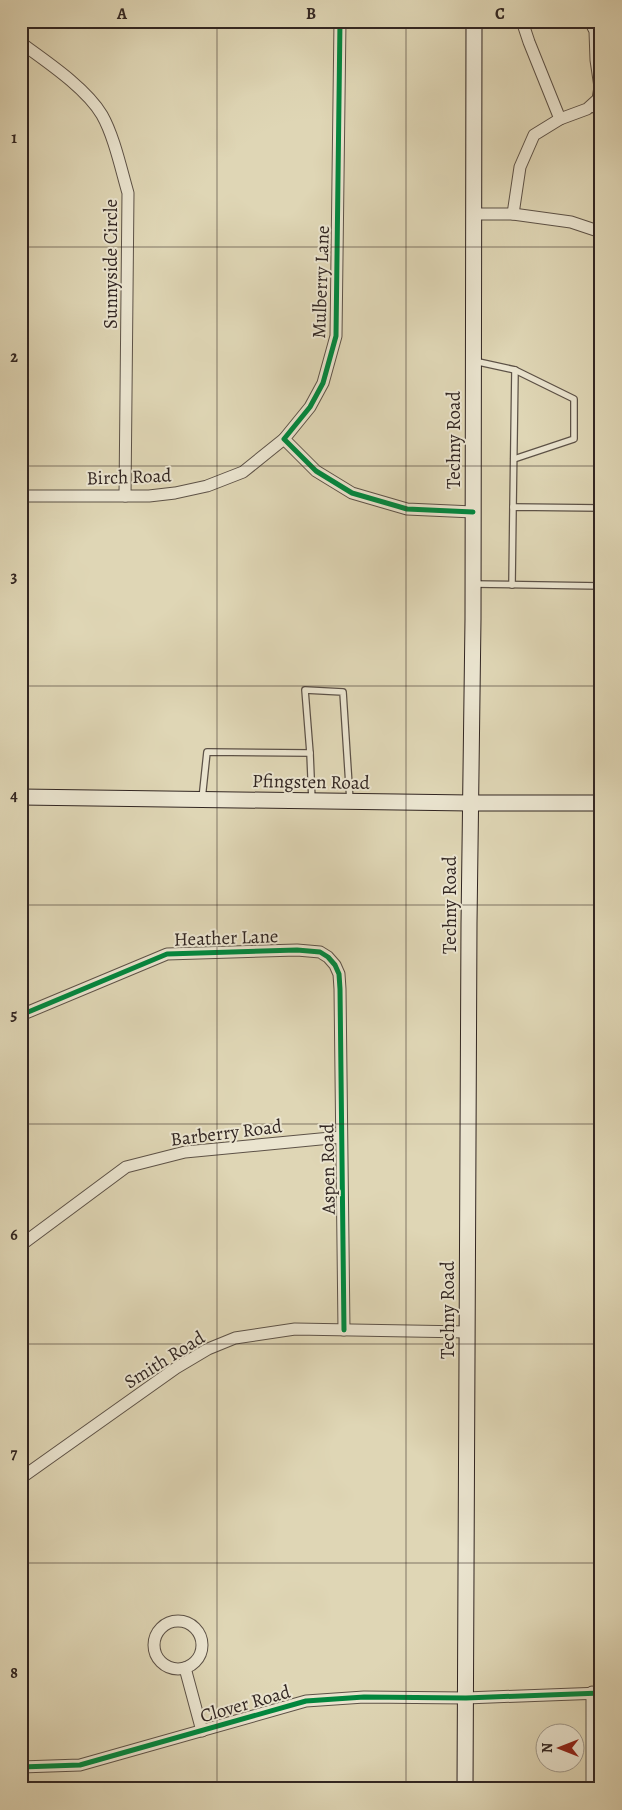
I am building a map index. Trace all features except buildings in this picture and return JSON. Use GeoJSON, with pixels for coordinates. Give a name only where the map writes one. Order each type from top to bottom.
{"type":"FeatureCollection","features":[{"type":"Feature","properties":{"kind":"main road","name":"Techny Road"},"geometry":{"type":"LineString","coordinates":[[466,1789],[470,803],[473,584],[474,21]]}},
{"type":"Feature","properties":{"kind":"main road","name":"Pfingsten Road"},"geometry":{"type":"LineString","coordinates":[[21,797],[470,803],[601,802]]}},
{"type":"Feature","properties":{"kind":"street","name":"Mulberry Lane"},"geometry":{"type":"LineString","coordinates":[[284,439],[310,408],[323,383],[336,336],[340,21]]}},
{"type":"Feature","properties":{"kind":"street"},"geometry":{"type":"LineString","coordinates":[[522,21],[560,119]]}},
{"type":"Feature","properties":{"kind":"street"},"geometry":{"type":"LineString","coordinates":[[513,214],[520,167],[534,135],[560,119],[587,109],[598,99],[601,87],[596,60],[595,31],[590,21]]}},
{"type":"Feature","properties":{"kind":"street","name":"Sunnyside Circle"},"geometry":{"type":"LineString","coordinates":[[21,43],[78,86],[102,115],[114,146],[128,193],[125,496]]}},
{"type":"Feature","properties":{"kind":"street"},"geometry":{"type":"LineString","coordinates":[[474,214],[513,214],[571,222],[601,232]]}},
{"type":"Feature","properties":{"kind":"street","name":"Birch Road"},"geometry":{"type":"LineString","coordinates":[[21,496],[149,496],[175,493],[207,486],[242,472],[284,439]]}},
{"type":"Feature","properties":{"kind":"street"},"geometry":{"type":"LineString","coordinates":[[284,439],[316,471],[352,493],[407,509],[473,512]]}},
{"type":"Feature","properties":{"kind":"street","name":"Heather Lane"},"geometry":{"type":"LineString","coordinates":[[21,1014],[167,954],[297,950],[320,952],[328,957],[335,966],[339,974],[340,1009]]}},
{"type":"Feature","properties":{"kind":"street","name":"Aspen Road"},"geometry":{"type":"LineString","coordinates":[[340,1009],[344,1330]]}},
{"type":"Feature","properties":{"kind":"street","name":"Barberry Road"},"geometry":{"type":"LineString","coordinates":[[21,1245],[126,1167],[185,1152],[341,1137]]}},
{"type":"Feature","properties":{"kind":"street","name":"Smith Road"},"geometry":{"type":"LineString","coordinates":[[21,1478],[176,1368],[208,1349],[234,1338],[296,1329],[467,1332]]}},
{"type":"Feature","properties":{"kind":"street"},"geometry":{"type":"LineString","coordinates":[[180,1621],[190,1624],[202,1640],[200,1655],[194,1663],[185,1668],[176,1669],[168,1666],[160,1661],[156,1653],[157,1635],[162,1628],[170,1623],[180,1621]]}},
{"type":"Feature","properties":{"kind":"street"},"geometry":{"type":"LineString","coordinates":[[185,1668],[202,1731]]}},
{"type":"Feature","properties":{"kind":"street"},"geometry":{"type":"LineString","coordinates":[[592,1789],[596,1692]]}},
{"type":"Feature","properties":{"kind":"street","name":"Clover Road"},"geometry":{"type":"LineString","coordinates":[[21,1767],[80,1765],[306,1701],[364,1697],[466,1698],[596,1692]]}},
{"type":"Feature","properties":{"kind":"lane"},"geometry":{"type":"LineString","coordinates":[[587,109],[601,110]]}},
{"type":"Feature","properties":{"kind":"lane"},"geometry":{"type":"LineString","coordinates":[[474,361],[515,370],[574,399],[574,439],[514,459]]}},
{"type":"Feature","properties":{"kind":"lane"},"geometry":{"type":"LineString","coordinates":[[512,585],[515,370]]}},
{"type":"Feature","properties":{"kind":"lane"},"geometry":{"type":"LineString","coordinates":[[513,508],[601,508]]}},
{"type":"Feature","properties":{"kind":"lane"},"geometry":{"type":"LineString","coordinates":[[473,584],[601,586]]}},
{"type":"Feature","properties":{"kind":"lane"},"geometry":{"type":"LineString","coordinates":[[312,801],[305,690],[343,692],[350,801]]}},
{"type":"Feature","properties":{"kind":"lane"},"geometry":{"type":"LineString","coordinates":[[202,800],[207,752],[310,753]]}},
{"type":"Feature","properties":{"kind":"cycle path"},"geometry":{"type":"LineString","coordinates":[[340,21],[336,336],[323,383],[310,407],[284,439],[316,471],[352,493],[407,509],[473,512]]}},
{"type":"Feature","properties":{"kind":"cycle path"},"geometry":{"type":"LineString","coordinates":[[21,1015],[167,954],[297,950],[320,952],[328,957],[335,965],[339,974],[340,989],[344,1330]]}},
{"type":"Feature","properties":{"kind":"cycle path"},"geometry":{"type":"LineString","coordinates":[[21,1767],[80,1765],[306,1701],[364,1697],[466,1698],[601,1693]]}}]}
